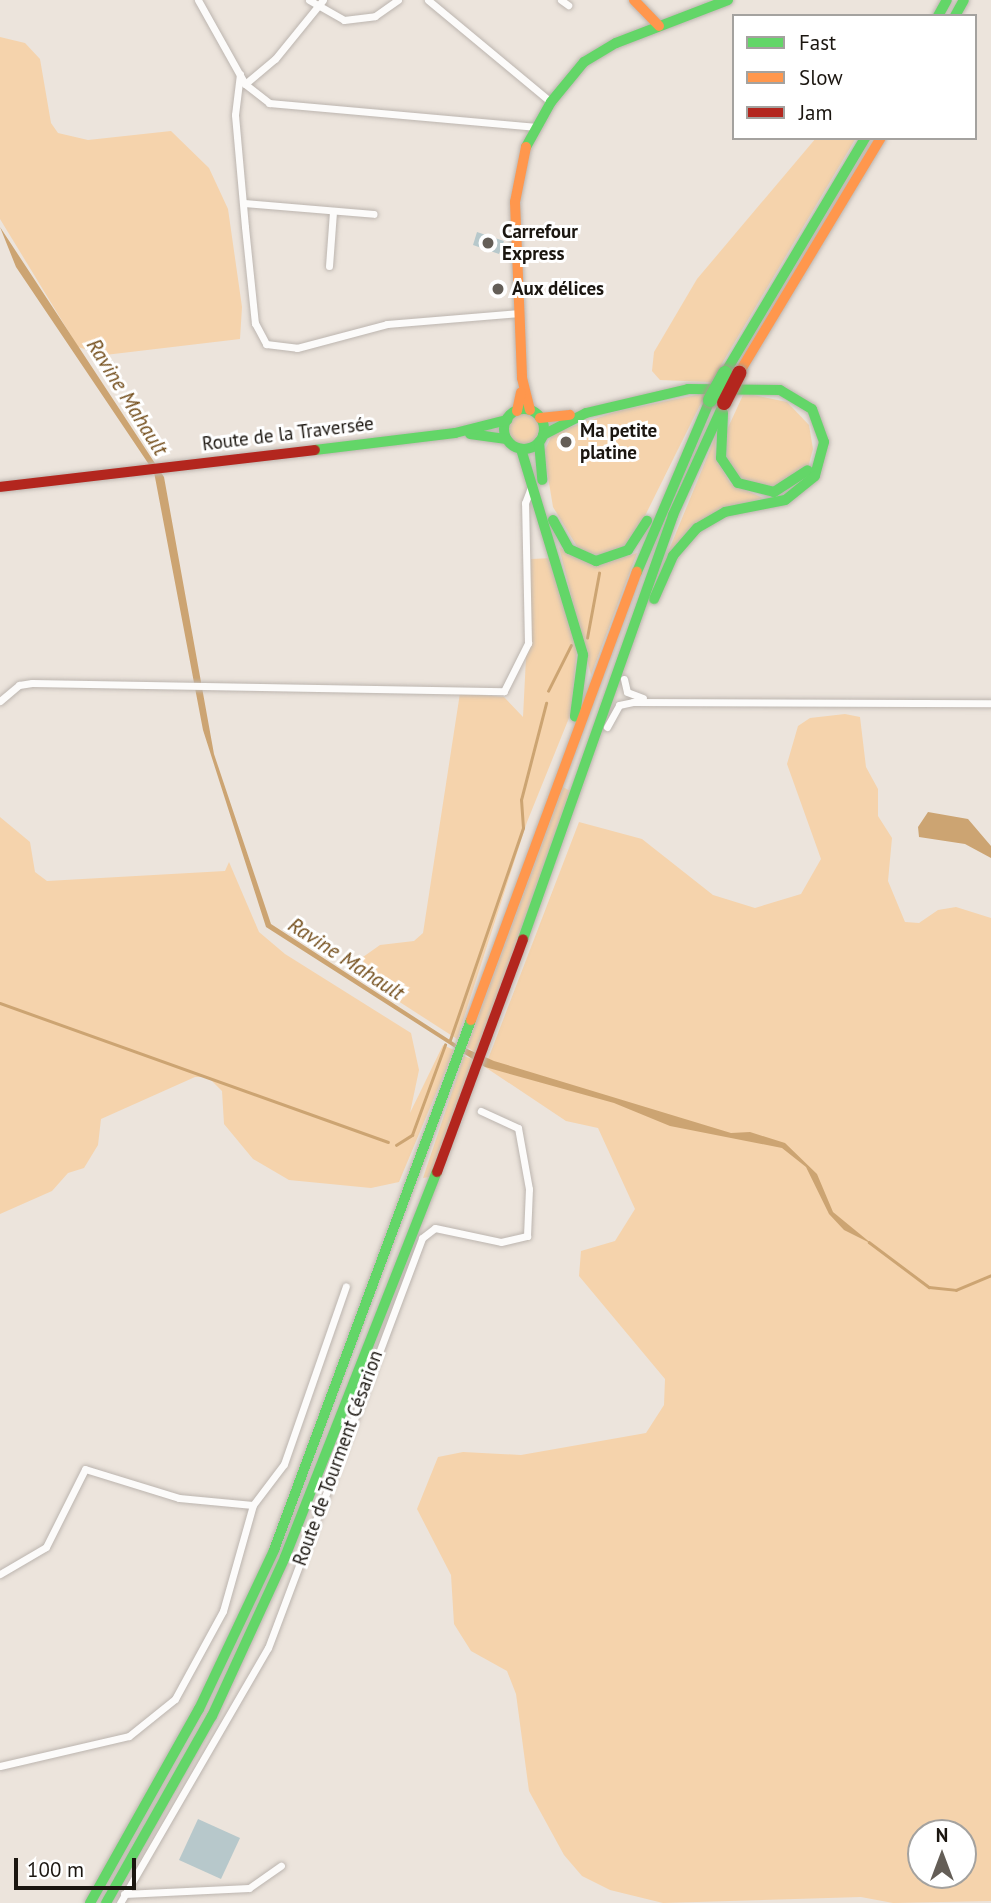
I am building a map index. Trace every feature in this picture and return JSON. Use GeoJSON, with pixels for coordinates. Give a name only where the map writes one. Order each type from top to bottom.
{"type":"FeatureCollection","features":[{"type":"Feature","properties":{"kind":"main road"},"geometry":{"type":"LineString","coordinates":[[634,0],[659,26]]}},
{"type":"Feature","properties":{"kind":"main road"},"geometry":{"type":"LineString","coordinates":[[559,779],[584,662],[535,486],[521,449],[507,439],[523,415],[515,186],[537,127],[551,102],[592,56],[659,26],[728,0]]}},
{"type":"Feature","properties":{"kind":"main road"},"geometry":{"type":"LineString","coordinates":[[523,415],[541,439],[540,470],[558,535],[569,549],[591,560],[615,558],[634,545],[864,140]]}},
{"type":"Feature","properties":{"kind":"main road"},"geometry":{"type":"LineString","coordinates":[[732,373],[880,140]]}},
{"type":"Feature","properties":{"kind":"main road"},"geometry":{"type":"LineString","coordinates":[[717,402],[720,451],[731,476],[762,492],[792,485],[811,464],[813,428],[793,403],[751,390]]}},
{"type":"Feature","properties":{"kind":"main road"},"geometry":{"type":"LineString","coordinates":[[521,449],[586,413],[668,391],[751,390],[792,393],[812,409],[823,433],[821,464],[800,492],[725,512],[688,537],[663,572],[607,727],[538,894]]}},
{"type":"Feature","properties":{"kind":"main road"},"geometry":{"type":"LineString","coordinates":[[106,1903],[250,1641],[475,1073],[673,515],[717,402]]}},
{"type":"Feature","properties":{"kind":"main road","name":"Route de la Traversée"},"geometry":{"type":"LineString","coordinates":[[0,488],[455,433],[523,415],[586,413]]}},
{"type":"Feature","properties":{"kind":"main road","name":"Route de la Traversée"},"geometry":{"type":"LineString","coordinates":[[455,433],[507,439]]}},
{"type":"Feature","properties":{"kind":"main road"},"geometry":{"type":"LineString","coordinates":[[90,1903],[199,1709],[268,1562],[680,461]]}},
{"type":"Feature","properties":{"kind":"street"},"geometry":{"type":"LineString","coordinates":[[198,0],[245,84],[258,98],[286,106],[537,127]]}},
{"type":"Feature","properties":{"kind":"street"},"geometry":{"type":"LineString","coordinates":[[309,0],[334,18],[362,19],[398,0]]}},
{"type":"Feature","properties":{"kind":"street"},"geometry":{"type":"LineString","coordinates":[[245,84],[323,0]]}},
{"type":"Feature","properties":{"kind":"street"},"geometry":{"type":"LineString","coordinates":[[428,0],[551,102]]}},
{"type":"Feature","properties":{"kind":"street"},"geometry":{"type":"LineString","coordinates":[[240,74],[235,115],[255,323],[262,341],[272,348],[307,347],[404,321],[520,313]]}},
{"type":"Feature","properties":{"kind":"street"},"geometry":{"type":"LineString","coordinates":[[244,202],[374,214]]}},
{"type":"Feature","properties":{"kind":"street"},"geometry":{"type":"LineString","coordinates":[[329,267],[333,211]]}},
{"type":"Feature","properties":{"kind":"street"},"geometry":{"type":"LineString","coordinates":[[0,701],[25,683],[190,688],[504,691],[528,643],[524,503],[535,486]]}},
{"type":"Feature","properties":{"kind":"street"},"geometry":{"type":"LineString","coordinates":[[624,679],[629,695],[661,701]]}},
{"type":"Feature","properties":{"kind":"street"},"geometry":{"type":"LineString","coordinates":[[607,727],[622,704],[661,701],[991,703]]}},
{"type":"Feature","properties":{"kind":"street","name":"Route de Tourment Césarion"},"geometry":{"type":"LineString","coordinates":[[120,1903],[268,1647],[422,1238],[435,1228],[500,1242],[527,1236],[529,1189],[518,1128],[481,1111]]}},
{"type":"Feature","properties":{"kind":"street"},"geometry":{"type":"LineString","coordinates":[[0,1766],[117,1740],[144,1728],[166,1709],[223,1611],[253,1505],[284,1464],[346,1286]]}},
{"type":"Feature","properties":{"kind":"street"},"geometry":{"type":"LineString","coordinates":[[0,1574],[46,1547],[85,1469],[179,1498],[253,1505]]}},
{"type":"Feature","properties":{"kind":"street"},"geometry":{"type":"LineString","coordinates":[[124,1894],[249,1888],[281,1866]]}},
{"type":"Feature","properties":{"kind":"shaded area"},"geometry":{"type":"Polygon","coordinates":[[[0,37],[25,43],[40,59],[51,123],[58,133],[88,140],[171,131],[209,168],[228,209],[242,307],[240,339],[105,355],[78,347],[0,219],[0,37]]]}},
{"type":"Feature","properties":{"kind":"shaded area"},"geometry":{"type":"Polygon","coordinates":[[[814,140],[855,140],[711,382],[660,380],[652,371],[654,352],[697,279],[814,140]]]}},
{"type":"Feature","properties":{"kind":"shaded area"},"geometry":{"type":"Polygon","coordinates":[[[0,227],[164,477],[214,754],[271,924],[456,1044],[494,1061],[731,1133],[750,1132],[785,1143],[817,1174],[833,1212],[872,1244],[844,1230],[829,1214],[806,1167],[782,1148],[670,1126],[614,1103],[485,1067],[266,927],[203,730],[154,472],[16,267],[0,227]]]}},
{"type":"Feature","properties":{"kind":"shaded area"},"geometry":{"type":"Polygon","coordinates":[[[706,393],[634,538],[611,556],[581,553],[553,507],[544,452],[553,433],[618,411],[706,393]]]}},
{"type":"Feature","properties":{"kind":"shaded area"},"geometry":{"type":"Polygon","coordinates":[[[744,393],[787,402],[809,425],[813,449],[808,468],[787,486],[746,485],[727,460],[726,432],[744,393]]]}},
{"type":"Feature","properties":{"kind":"shaded area"},"geometry":{"type":"Polygon","coordinates":[[[524,413],[535,418],[540,429],[535,440],[524,445],[513,440],[508,429],[513,418],[524,413]]]}},
{"type":"Feature","properties":{"kind":"shaded area"},"geometry":{"type":"Polygon","coordinates":[[[715,438],[716,458],[730,483],[763,498],[724,510],[662,567],[715,438]]]}},
{"type":"Feature","properties":{"kind":"shaded area"},"geometry":{"type":"Polygon","coordinates":[[[559,547],[596,566],[637,553],[591,675],[559,547]]]}},
{"type":"Feature","properties":{"kind":"shaded area"},"geometry":{"type":"Polygon","coordinates":[[[553,558],[577,647],[571,713],[527,822],[457,1039],[364,979],[363,957],[380,945],[414,941],[423,933],[460,693],[504,697],[523,717],[531,559],[553,558]]]}},
{"type":"Feature","properties":{"kind":"shaded area"},"geometry":{"type":"Polygon","coordinates":[[[845,714],[860,717],[866,767],[878,789],[878,816],[892,838],[888,881],[905,922],[919,923],[938,910],[956,907],[991,918],[991,1901],[893,1903],[861,1897],[663,1903],[610,1890],[582,1876],[564,1855],[529,1791],[516,1694],[507,1671],[471,1651],[454,1624],[451,1575],[417,1509],[438,1457],[463,1452],[521,1455],[646,1433],[664,1405],[665,1379],[579,1276],[581,1251],[615,1241],[635,1209],[598,1128],[566,1121],[485,1067],[579,822],[642,839],[713,895],[755,908],[801,894],[821,859],[787,764],[798,726],[810,718],[845,714]]]}},
{"type":"Feature","properties":{"kind":"shaded area"},"geometry":{"type":"Polygon","coordinates":[[[563,787],[570,791],[477,1054],[467,1047],[563,787]]]}},
{"type":"Feature","properties":{"kind":"shaded area"},"geometry":{"type":"Polygon","coordinates":[[[928,812],[968,819],[991,846],[991,858],[965,844],[919,837],[918,827],[928,812]]]}},
{"type":"Feature","properties":{"kind":"shaded area"},"geometry":{"type":"Polygon","coordinates":[[[0,817],[30,842],[35,872],[47,881],[225,871],[229,862],[259,932],[285,954],[411,1033],[419,1070],[410,1113],[443,1045],[454,1050],[399,1182],[371,1188],[289,1180],[253,1159],[224,1124],[222,1091],[208,1077],[195,1077],[101,1119],[98,1145],[84,1168],[68,1173],[52,1191],[0,1214],[0,817]]]}},
{"type":"Feature","properties":{"kind":"shaded area"},"geometry":{"type":"Polygon","coordinates":[[[464,1056],[475,1060],[430,1177],[423,1178],[464,1056]]]}},
{"type":"Feature","properties":{"kind":"building","name":"Carrefour Express"},"geometry":{"type":"Polygon","coordinates":[[[477,232],[504,241],[499,254],[473,245],[477,232]]]}},
{"type":"Feature","properties":{"kind":"building"},"geometry":{"type":"Polygon","coordinates":[[[198,1819],[240,1838],[221,1879],[179,1860],[198,1819]]]}},
{"type":"Feature","properties":{"kind":"waterway"},"geometry":{"type":"LineString","coordinates":[[587,638],[599,573]]}},
{"type":"Feature","properties":{"kind":"waterway"},"geometry":{"type":"LineString","coordinates":[[548,691],[571,645]]}},
{"type":"Feature","properties":{"kind":"waterway"},"geometry":{"type":"LineString","coordinates":[[450,1040],[523,828],[521,800],[546,703]]}},
{"type":"Feature","properties":{"kind":"waterway"},"geometry":{"type":"LineString","coordinates":[[0,1003],[388,1142]]}},
{"type":"Feature","properties":{"kind":"waterway"},"geometry":{"type":"LineString","coordinates":[[396,1145],[412,1135],[445,1045]]}},
{"type":"Feature","properties":{"kind":"waterway","name":"Ravine Mahault"},"geometry":{"type":"LineString","coordinates":[[869,1242],[929,1287],[956,1290],[991,1275]]}},
{"type":"Feature","properties":{"kind":"traffic: fast"},"geometry":{"type":"LineString","coordinates":[[526,147],[551,102],[584,62],[616,43],[728,0]]}},
{"type":"Feature","properties":{"kind":"traffic: fast"},"geometry":{"type":"LineString","coordinates":[[939,14],[947,0]]}},
{"type":"Feature","properties":{"kind":"traffic: fast"},"geometry":{"type":"LineString","coordinates":[[956,14],[964,0]]}},
{"type":"Feature","properties":{"kind":"traffic: fast"},"geometry":{"type":"LineString","coordinates":[[725,373],[864,140]]}},
{"type":"Feature","properties":{"kind":"traffic: fast"},"geometry":{"type":"LineString","coordinates":[[710,400],[725,373]]}},
{"type":"Feature","properties":{"kind":"traffic: fast"},"geometry":{"type":"LineString","coordinates":[[543,435],[586,413],[688,389],[780,390],[812,409],[824,442],[815,476],[785,500],[725,512],[697,528],[673,556],[654,599]]}},
{"type":"Feature","properties":{"kind":"traffic: fast"},"geometry":{"type":"LineString","coordinates":[[637,572],[710,400]]}},
{"type":"Feature","properties":{"kind":"traffic: fast"},"geometry":{"type":"LineString","coordinates":[[523,939],[673,515],[724,403]]}},
{"type":"Feature","properties":{"kind":"traffic: fast"},"geometry":{"type":"LineString","coordinates":[[524,409],[538,415],[544,429],[538,443],[524,449],[510,443],[504,429],[510,415],[524,409]]}},
{"type":"Feature","properties":{"kind":"traffic: fast"},"geometry":{"type":"LineString","coordinates":[[723,413],[721,458],[738,483],[774,492],[808,470]]}},
{"type":"Feature","properties":{"kind":"traffic: fast"},"geometry":{"type":"LineString","coordinates":[[315,450],[455,433],[507,420]]}},
{"type":"Feature","properties":{"kind":"traffic: fast"},"geometry":{"type":"LineString","coordinates":[[470,434],[507,439]]}},
{"type":"Feature","properties":{"kind":"traffic: fast"},"geometry":{"type":"LineString","coordinates":[[539,442],[542,480]]}},
{"type":"Feature","properties":{"kind":"traffic: fast"},"geometry":{"type":"LineString","coordinates":[[521,449],[583,655],[575,716]]}},
{"type":"Feature","properties":{"kind":"traffic: fast"},"geometry":{"type":"LineString","coordinates":[[553,520],[569,549],[596,561],[628,550],[647,521]]}},
{"type":"Feature","properties":{"kind":"traffic: fast"},"geometry":{"type":"LineString","coordinates":[[90,1903],[199,1709],[274,1550],[471,1020]]}},
{"type":"Feature","properties":{"kind":"traffic: fast"},"geometry":{"type":"LineString","coordinates":[[106,1903],[212,1716],[285,1557],[437,1172]]}},
{"type":"Feature","properties":{"kind":"traffic: slow"},"geometry":{"type":"LineString","coordinates":[[634,0],[659,26]]}},
{"type":"Feature","properties":{"kind":"traffic: slow"},"geometry":{"type":"LineString","coordinates":[[739,373],[880,140]]}},
{"type":"Feature","properties":{"kind":"traffic: slow"},"geometry":{"type":"LineString","coordinates":[[526,147],[515,202],[522,378],[530,410]]}},
{"type":"Feature","properties":{"kind":"traffic: slow"},"geometry":{"type":"LineString","coordinates":[[517,411],[521,392]]}},
{"type":"Feature","properties":{"kind":"traffic: slow"},"geometry":{"type":"LineString","coordinates":[[540,418],[570,415]]}},
{"type":"Feature","properties":{"kind":"traffic: slow"},"geometry":{"type":"LineString","coordinates":[[471,1020],[637,572]]}},
{"type":"Feature","properties":{"kind":"traffic: jam"},"geometry":{"type":"LineString","coordinates":[[724,403],[739,373]]}},
{"type":"Feature","properties":{"kind":"traffic: jam"},"geometry":{"type":"LineString","coordinates":[[0,487],[315,450]]}},
{"type":"Feature","properties":{"kind":"traffic: jam"},"geometry":{"type":"LineString","coordinates":[[437,1172],[523,939]]}},
{"type":"Feature","properties":{"kind":"place","name":"Carrefour Express"},"geometry":{"type":"Point","coordinates":[488,243]}},
{"type":"Feature","properties":{"kind":"place","name":"Aux délices"},"geometry":{"type":"Point","coordinates":[498,289]}},
{"type":"Feature","properties":{"kind":"place","name":"Ma petite platine"},"geometry":{"type":"Point","coordinates":[566,442]}}]}
